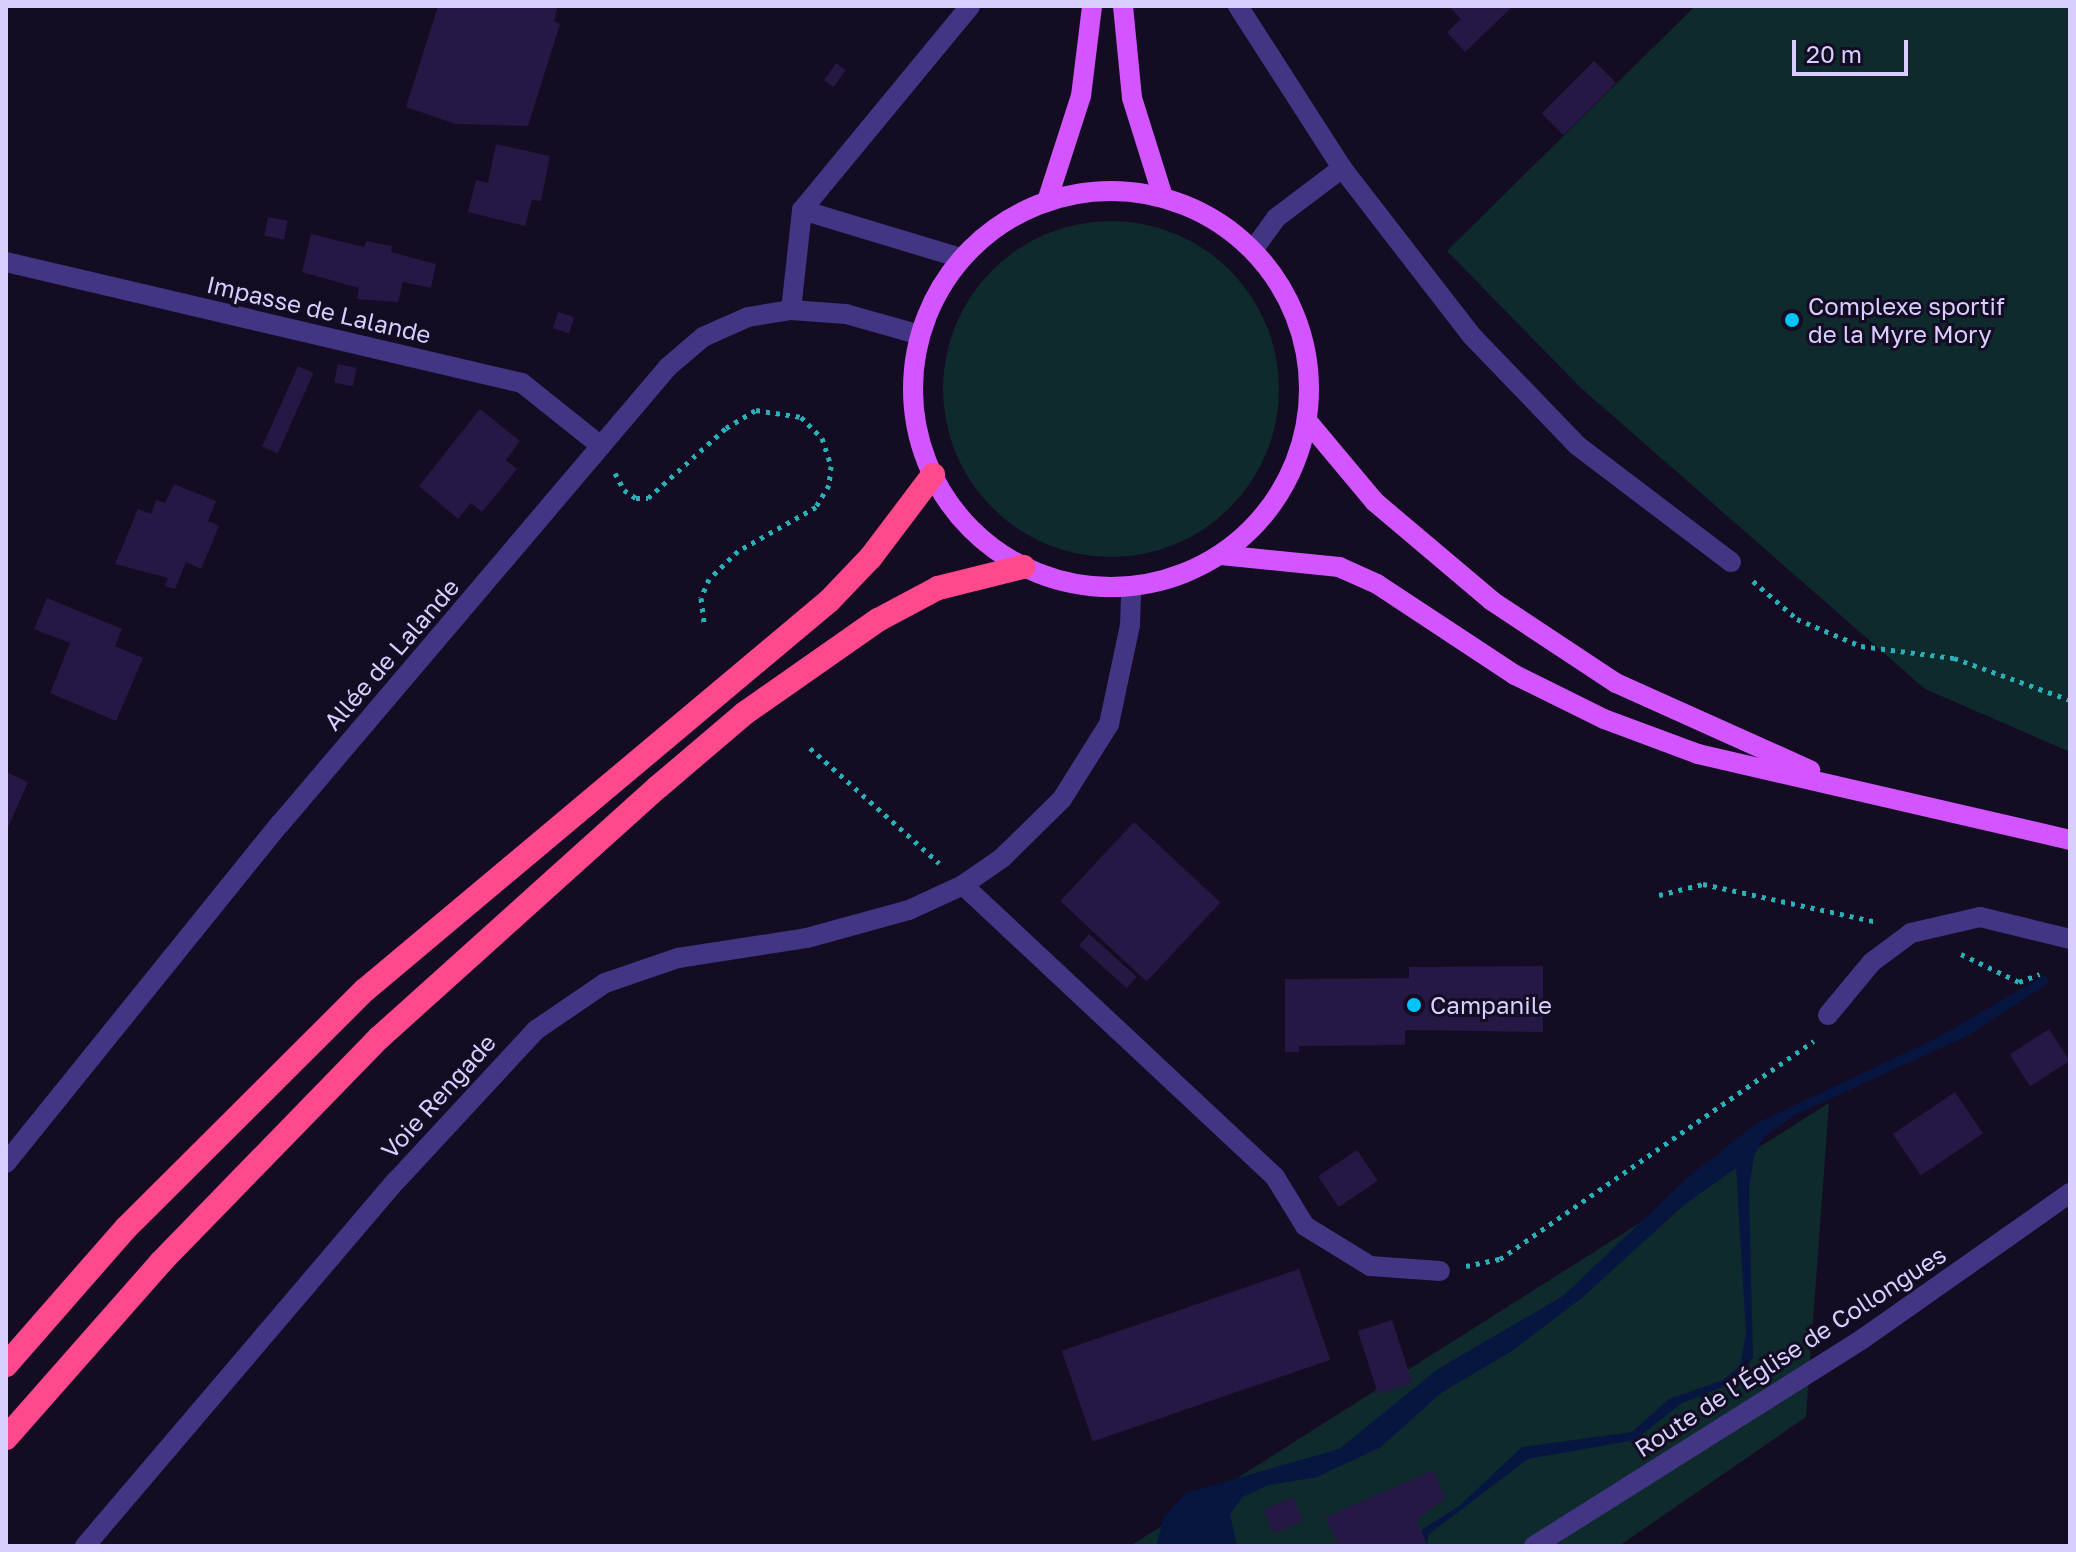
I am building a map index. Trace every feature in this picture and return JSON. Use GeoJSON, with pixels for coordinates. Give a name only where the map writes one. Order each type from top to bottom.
{"type":"FeatureCollection","features":[{"type":"Feature","properties":{"kind":"highway"},"geometry":{"type":"LineString","coordinates":[[6,1365],[126,1228],[365,990],[829,601],[871,557],[933,475]]}},
{"type":"Feature","properties":{"kind":"highway"},"geometry":{"type":"LineString","coordinates":[[6,1438],[161,1262],[379,1038],[658,787],[770,694],[878,620],[938,588],[1023,567]]}},
{"type":"Feature","properties":{"kind":"main road"},"geometry":{"type":"LineString","coordinates":[[1047,201],[1081,96],[1092,6]]}},
{"type":"Feature","properties":{"kind":"main road"},"geometry":{"type":"LineString","coordinates":[[1123,6],[1132,98],[1163,197]]}},
{"type":"Feature","properties":{"kind":"main road"},"geometry":{"type":"LineString","coordinates":[[1105,190],[1163,197],[1212,217],[1253,250],[1289,301],[1308,360],[1308,422],[1285,485],[1262,520],[1221,555],[1178,577],[1131,587],[1076,585],[1023,567],[970,529],[933,475],[916,414],[913,383],[920,335],[936,295],[961,258],[1015,215],[1047,201],[1105,190]]}},
{"type":"Feature","properties":{"kind":"main road"},"geometry":{"type":"LineString","coordinates":[[1308,422],[1375,502],[1492,601],[1616,683],[1850,787]]}},
{"type":"Feature","properties":{"kind":"main road"},"geometry":{"type":"LineString","coordinates":[[1221,555],[1339,567],[1377,584],[1515,675],[1604,719],[1698,754],[2070,840]]}},
{"type":"Feature","properties":{"kind":"street"},"geometry":{"type":"LineString","coordinates":[[791,310],[802,210],[970,6]]}},
{"type":"Feature","properties":{"kind":"street"},"geometry":{"type":"LineString","coordinates":[[1238,6],[1342,168],[1472,336],[1578,446],[1731,562]]}},
{"type":"Feature","properties":{"kind":"street"},"geometry":{"type":"LineString","coordinates":[[1253,250],[1276,218],[1342,168]]}},
{"type":"Feature","properties":{"kind":"street"},"geometry":{"type":"LineString","coordinates":[[802,210],[961,258]]}},
{"type":"Feature","properties":{"kind":"street","name":"Impasse de Lalande"},"geometry":{"type":"LineString","coordinates":[[6,262],[522,383],[601,446]]}},
{"type":"Feature","properties":{"kind":"street","name":"Allée de Lalande"},"geometry":{"type":"LineString","coordinates":[[6,1163],[280,824],[668,367],[703,337],[748,317],[791,310],[846,314],[920,335]]}},
{"type":"Feature","properties":{"kind":"street","name":"Voie Rengade"},"geometry":{"type":"LineString","coordinates":[[85,1546],[407,1169],[536,1030],[605,983],[678,958],[807,938],[909,910],[963,885],[1002,858],[1062,799],[1089,763],[1109,724],[1130,625],[1131,587]]}},
{"type":"Feature","properties":{"kind":"street"},"geometry":{"type":"LineString","coordinates":[[963,885],[1275,1177],[1305,1226],[1370,1266],[1440,1271]]}},
{"type":"Feature","properties":{"kind":"street"},"geometry":{"type":"LineString","coordinates":[[1828,1015],[1872,962],[1911,933],[1980,917],[2070,939]]}},
{"type":"Feature","properties":{"kind":"street","name":"Route de l’Église de Collongues"},"geometry":{"type":"LineString","coordinates":[[1534,1546],[1861,1340],[2070,1193]]}},
{"type":"Feature","properties":{"kind":"path"},"geometry":{"type":"LineString","coordinates":[[601,446],[624,490],[636,498],[648,498],[726,428],[756,410],[801,417],[822,438],[830,476],[816,507],[738,551],[709,579],[701,598],[704,623]]}},
{"type":"Feature","properties":{"kind":"path"},"geometry":{"type":"LineString","coordinates":[[1731,562],[1797,619],[1861,646],[1954,658],[2070,700]]}},
{"type":"Feature","properties":{"kind":"path"},"geometry":{"type":"LineString","coordinates":[[810,748],[963,885]]}},
{"type":"Feature","properties":{"kind":"path"},"geometry":{"type":"LineString","coordinates":[[1659,895],[1703,884],[1834,910],[1911,933],[2019,982],[2040,974]]}},
{"type":"Feature","properties":{"kind":"path"},"geometry":{"type":"LineString","coordinates":[[1440,1271],[1500,1259],[1812,1044],[1828,1015]]}},
{"type":"Feature","properties":{"kind":"green space","name":"Complexe sportif de la Myre Mory"},"geometry":{"type":"Polygon","coordinates":[[[1695,6],[2070,6],[2070,752],[1925,689],[1581,388],[1447,251],[1695,6]]]}},
{"type":"Feature","properties":{"kind":"green space"},"geometry":{"type":"Polygon","coordinates":[[[1111,221],[1144,224],[1175,234],[1204,249],[1230,270],[1251,296],[1266,325],[1276,356],[1279,389],[1276,422],[1266,453],[1251,482],[1230,508],[1204,529],[1175,544],[1144,554],[1111,557],[1078,554],[1047,544],[1018,529],[992,508],[971,482],[956,453],[946,422],[943,389],[946,356],[956,325],[971,296],[992,270],[1018,249],[1047,234],[1078,224],[1111,221]]]}},
{"type":"Feature","properties":{"kind":"green space"},"geometry":{"type":"Polygon","coordinates":[[[1829,1103],[1806,1417],[1619,1546],[1130,1546],[1829,1103]]]}},
{"type":"Feature","properties":{"kind":"water"},"geometry":{"type":"Polygon","coordinates":[[[2045,975],[2049,983],[1967,1036],[1795,1115],[1765,1136],[1754,1156],[1749,1189],[1753,1358],[1736,1382],[1682,1403],[1635,1440],[1528,1459],[1428,1535],[1427,1545],[1420,1531],[1459,1506],[1522,1447],[1632,1432],[1669,1399],[1723,1380],[1740,1366],[1746,1333],[1736,1168],[1684,1205],[1583,1297],[1512,1351],[1441,1393],[1381,1447],[1317,1477],[1268,1485],[1243,1497],[1230,1514],[1237,1546],[1156,1546],[1164,1517],[1186,1493],[1339,1449],[1438,1369],[1563,1296],[1687,1178],[1757,1123],[1937,1038],[2045,975]]]}},
{"type":"Feature","properties":{"kind":"building"},"geometry":{"type":"Polygon","coordinates":[[[438,6],[558,6],[554,21],[560,24],[528,126],[456,124],[406,107],[438,6]]]}},
{"type":"Feature","properties":{"kind":"building"},"geometry":{"type":"Polygon","coordinates":[[[1449,6],[1513,6],[1465,52],[1447,32],[1461,19],[1449,6]]]}},
{"type":"Feature","properties":{"kind":"building"},"geometry":{"type":"Polygon","coordinates":[[[1594,61],[1616,83],[1564,135],[1542,113],[1594,61]]]}},
{"type":"Feature","properties":{"kind":"building"},"geometry":{"type":"Polygon","coordinates":[[[836,63],[846,70],[834,87],[824,80],[836,63]]]}},
{"type":"Feature","properties":{"kind":"building"},"geometry":{"type":"Polygon","coordinates":[[[496,144],[550,156],[541,201],[532,200],[525,226],[468,212],[476,180],[488,183],[496,144]]]}},
{"type":"Feature","properties":{"kind":"building"},"geometry":{"type":"Polygon","coordinates":[[[268,217],[288,221],[284,239],[264,236],[268,217]]]}},
{"type":"Feature","properties":{"kind":"building"},"geometry":{"type":"Polygon","coordinates":[[[311,234],[364,247],[366,241],[392,246],[391,252],[436,264],[431,288],[403,282],[398,302],[357,299],[359,288],[302,272],[311,234]]]}},
{"type":"Feature","properties":{"kind":"building"},"geometry":{"type":"Polygon","coordinates":[[[558,312],[574,317],[569,333],[553,328],[558,312]]]}},
{"type":"Feature","properties":{"kind":"building"},"geometry":{"type":"Polygon","coordinates":[[[338,364],[357,368],[353,387],[334,383],[338,364]]]}},
{"type":"Feature","properties":{"kind":"building"},"geometry":{"type":"Polygon","coordinates":[[[298,366],[314,373],[278,453],[262,446],[298,366]]]}},
{"type":"Feature","properties":{"kind":"building"},"geometry":{"type":"Polygon","coordinates":[[[480,409],[520,441],[506,460],[517,469],[482,512],[471,503],[458,519],[419,486],[480,409]]]}},
{"type":"Feature","properties":{"kind":"building"},"geometry":{"type":"Polygon","coordinates":[[[174,484],[216,501],[208,521],[219,526],[201,569],[186,562],[175,589],[165,586],[168,578],[115,564],[138,509],[151,514],[156,500],[165,503],[174,484]]]}},
{"type":"Feature","properties":{"kind":"building"},"geometry":{"type":"Polygon","coordinates":[[[47,598],[122,629],[115,646],[143,658],[116,721],[50,693],[70,643],[34,629],[47,598]]]}},
{"type":"Feature","properties":{"kind":"building"},"geometry":{"type":"Polygon","coordinates":[[[6,772],[28,782],[6,832],[6,772]]]}},
{"type":"Feature","properties":{"kind":"building"},"geometry":{"type":"Polygon","coordinates":[[[1134,822],[1220,902],[1147,981],[1060,901],[1134,822]]]}},
{"type":"Feature","properties":{"kind":"building"},"geometry":{"type":"Polygon","coordinates":[[[1089,934],[1137,977],[1127,988],[1079,945],[1089,934]]]}},
{"type":"Feature","properties":{"kind":"building","name":"Campanile"},"geometry":{"type":"Polygon","coordinates":[[[1543,966],[1543,1032],[1405,1030],[1405,1045],[1299,1046],[1299,1052],[1285,1052],[1285,979],[1409,978],[1409,967],[1543,966]]]}},
{"type":"Feature","properties":{"kind":"building"},"geometry":{"type":"Polygon","coordinates":[[[2049,1029],[2070,1061],[2030,1086],[2010,1055],[2049,1029]]]}},
{"type":"Feature","properties":{"kind":"building"},"geometry":{"type":"Polygon","coordinates":[[[1955,1092],[1983,1133],[1921,1175],[1893,1134],[1955,1092]]]}},
{"type":"Feature","properties":{"kind":"building"},"geometry":{"type":"Polygon","coordinates":[[[1357,1150],[1378,1181],[1339,1207],[1318,1176],[1357,1150]]]}},
{"type":"Feature","properties":{"kind":"building"},"geometry":{"type":"Polygon","coordinates":[[[1299,1269],[1330,1360],[1093,1441],[1062,1351],[1299,1269]]]}},
{"type":"Feature","properties":{"kind":"building"},"geometry":{"type":"Polygon","coordinates":[[[1392,1320],[1412,1383],[1378,1394],[1358,1331],[1392,1320]]]}},
{"type":"Feature","properties":{"kind":"building"},"geometry":{"type":"Polygon","coordinates":[[[1434,1470],[1445,1499],[1416,1520],[1428,1546],[1338,1546],[1325,1517],[1434,1470]]]}},
{"type":"Feature","properties":{"kind":"building"},"geometry":{"type":"Polygon","coordinates":[[[1293,1497],[1303,1521],[1274,1533],[1264,1510],[1293,1497]]]}},
{"type":"Feature","properties":{"kind":"place","name":"Complexe sportif de la Myre Mory"},"geometry":{"type":"Point","coordinates":[1792,320]}},
{"type":"Feature","properties":{"kind":"place","name":"Campanile"},"geometry":{"type":"Point","coordinates":[1414,1005]}}]}
